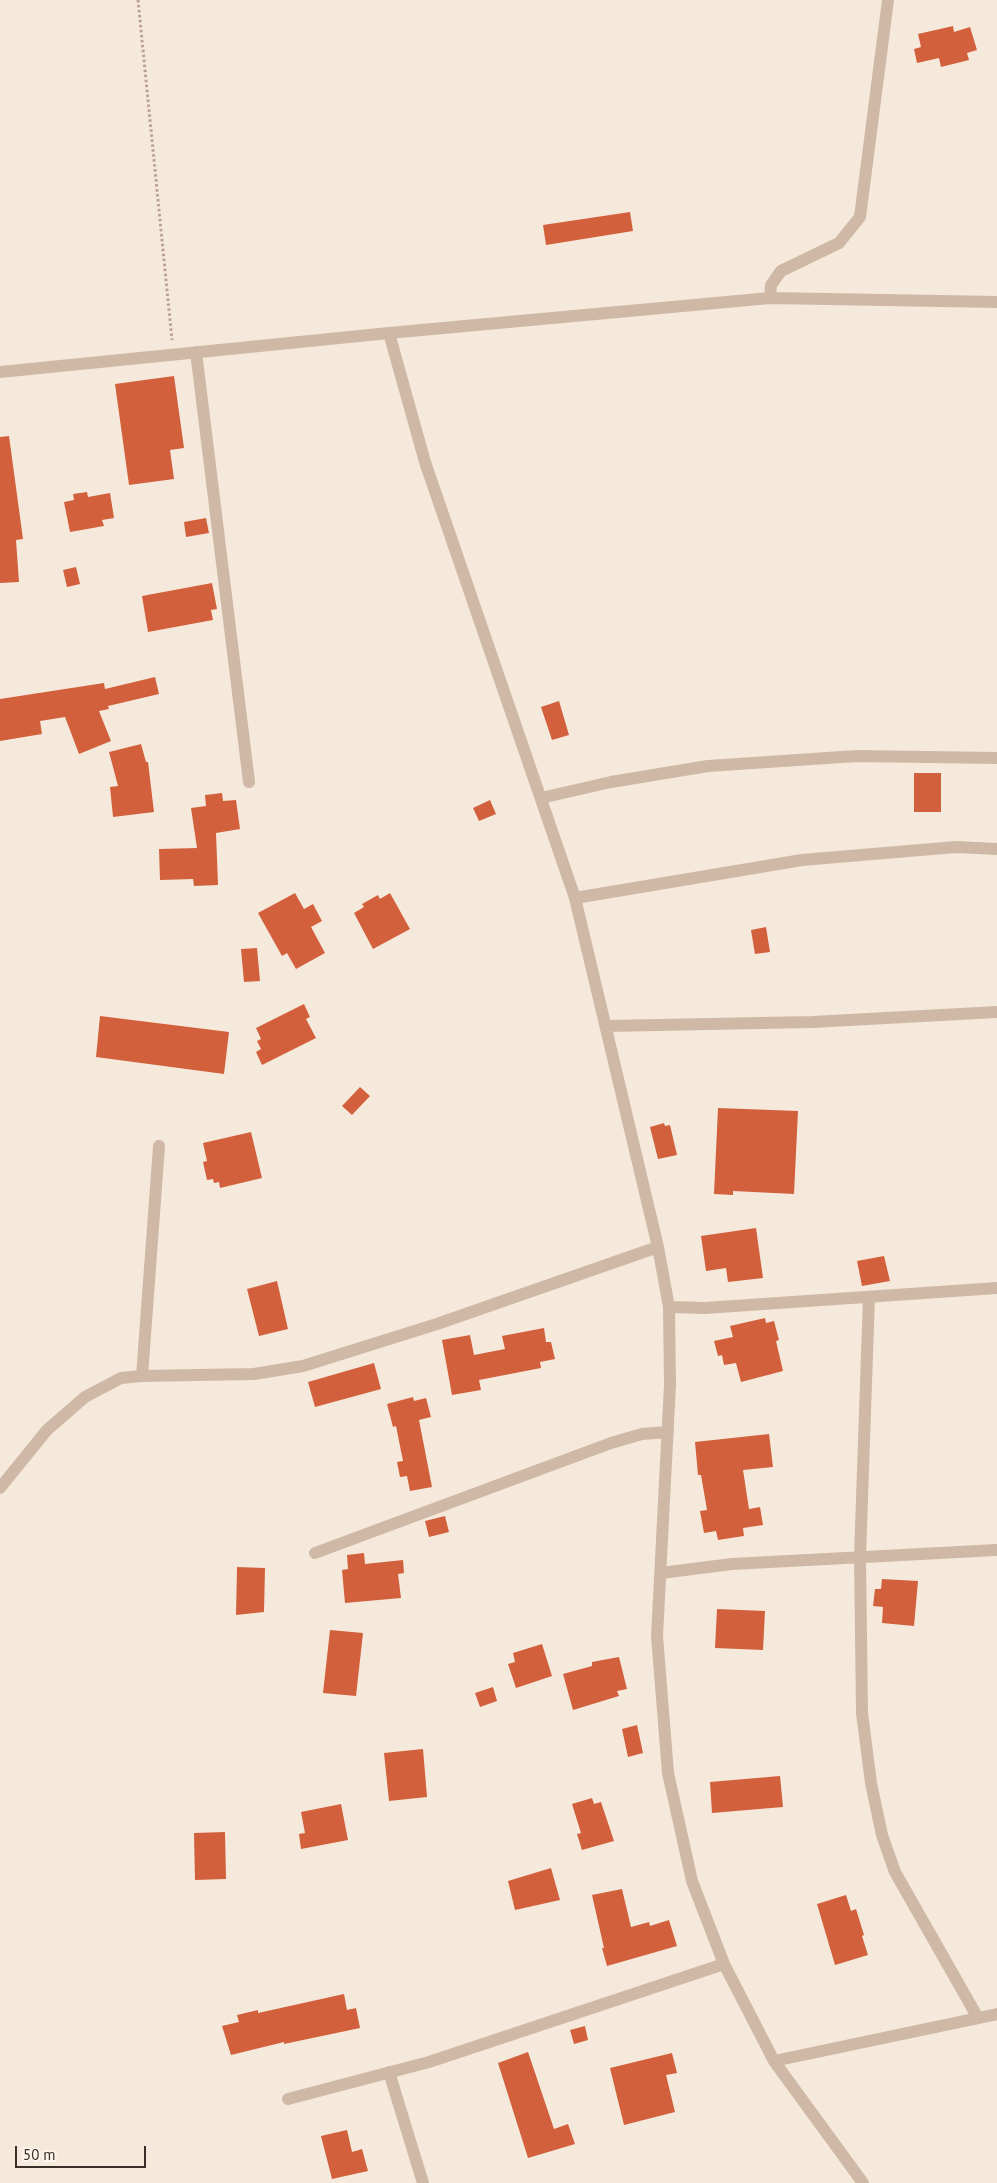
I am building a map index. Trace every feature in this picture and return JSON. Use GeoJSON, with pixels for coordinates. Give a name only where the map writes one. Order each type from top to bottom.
{"type":"FeatureCollection","features":[{"type":"Feature","properties":{"kind":"street"},"geometry":{"type":"LineString","coordinates":[[770,298],[771,285],[781,271],[839,243],[860,217],[888,0]]}},
{"type":"Feature","properties":{"kind":"street"},"geometry":{"type":"LineString","coordinates":[[0,372],[388,333],[770,298],[997,302]]}},
{"type":"Feature","properties":{"kind":"street"},"geometry":{"type":"LineString","coordinates":[[388,333],[425,462],[575,898],[658,1247],[670,1307],[668,1432],[657,1636],[668,1773],[692,1880],[724,1964],[774,2061],[863,2183]]}},
{"type":"Feature","properties":{"kind":"street"},"geometry":{"type":"LineString","coordinates":[[196,352],[249,782]]}},
{"type":"Feature","properties":{"kind":"street"},"geometry":{"type":"LineString","coordinates":[[541,798],[611,782],[708,766],[857,756],[997,758]]}},
{"type":"Feature","properties":{"kind":"street"},"geometry":{"type":"LineString","coordinates":[[575,898],[802,860],[956,846],[997,849]]}},
{"type":"Feature","properties":{"kind":"street"},"geometry":{"type":"LineString","coordinates":[[606,1026],[812,1022],[997,1012]]}},
{"type":"Feature","properties":{"kind":"street"},"geometry":{"type":"LineString","coordinates":[[142,1376],[159,1146]]}},
{"type":"Feature","properties":{"kind":"street"},"geometry":{"type":"LineString","coordinates":[[0,1488],[48,1430],[85,1397],[121,1378],[254,1374],[303,1366],[437,1324],[658,1247]]}},
{"type":"Feature","properties":{"kind":"street"},"geometry":{"type":"LineString","coordinates":[[670,1307],[705,1308],[997,1288]]}},
{"type":"Feature","properties":{"kind":"street"},"geometry":{"type":"LineString","coordinates":[[868,1297],[860,1556],[862,1714],[871,1783],[882,1835],[895,1872],[978,2018]]}},
{"type":"Feature","properties":{"kind":"street"},"geometry":{"type":"LineString","coordinates":[[315,1553],[611,1443],[642,1434],[668,1432]]}},
{"type":"Feature","properties":{"kind":"street"},"geometry":{"type":"LineString","coordinates":[[660,1573],[732,1564],[997,1550]]}},
{"type":"Feature","properties":{"kind":"street"},"geometry":{"type":"LineString","coordinates":[[288,2099],[429,2062],[724,1964]]}},
{"type":"Feature","properties":{"kind":"street"},"geometry":{"type":"LineString","coordinates":[[774,2061],[997,2014]]}},
{"type":"Feature","properties":{"kind":"street"},"geometry":{"type":"LineString","coordinates":[[389,2072],[423,2183]]}},
{"type":"Feature","properties":{"kind":"path"},"geometry":{"type":"LineString","coordinates":[[138,0],[174,355]]}},
{"type":"Feature","properties":{"kind":"building"},"geometry":{"type":"Polygon","coordinates":[[[953,26],[954,32],[970,27],[977,50],[967,53],[969,60],[941,67],[939,58],[917,63],[914,49],[921,47],[918,34],[953,26]]]}},
{"type":"Feature","properties":{"kind":"building"},"geometry":{"type":"Polygon","coordinates":[[[630,212],[633,231],[546,245],[543,225],[630,212]]]}},
{"type":"Feature","properties":{"kind":"building"},"geometry":{"type":"Polygon","coordinates":[[[174,376],[184,448],[170,450],[174,479],[129,485],[115,384],[174,376]]]}},
{"type":"Feature","properties":{"kind":"building"},"geometry":{"type":"Polygon","coordinates":[[[9,436],[23,539],[16,540],[19,582],[0,583],[0,437],[9,436]]]}},
{"type":"Feature","properties":{"kind":"building"},"geometry":{"type":"Polygon","coordinates":[[[87,492],[88,497],[110,493],[114,518],[102,520],[104,526],[70,532],[64,502],[74,500],[73,494],[87,492]]]}},
{"type":"Feature","properties":{"kind":"building"},"geometry":{"type":"Polygon","coordinates":[[[206,518],[209,533],[186,537],[184,522],[206,518]]]}},
{"type":"Feature","properties":{"kind":"building"},"geometry":{"type":"Polygon","coordinates":[[[76,567],[80,584],[67,587],[63,570],[76,567]]]}},
{"type":"Feature","properties":{"kind":"building"},"geometry":{"type":"Polygon","coordinates":[[[212,583],[217,609],[211,610],[213,620],[148,632],[142,596],[212,583]]]}},
{"type":"Feature","properties":{"kind":"building"},"geometry":{"type":"Polygon","coordinates":[[[155,677],[159,694],[108,706],[109,709],[99,711],[111,741],[79,754],[65,717],[40,721],[42,734],[0,741],[0,699],[104,683],[105,689],[155,677]]]}},
{"type":"Feature","properties":{"kind":"building"},"geometry":{"type":"Polygon","coordinates":[[[559,701],[569,735],[552,740],[541,707],[559,701]]]}},
{"type":"Feature","properties":{"kind":"building"},"geometry":{"type":"Polygon","coordinates":[[[141,744],[146,762],[148,762],[154,812],[113,817],[110,787],[118,786],[109,752],[141,744]]]}},
{"type":"Feature","properties":{"kind":"building"},"geometry":{"type":"Polygon","coordinates":[[[914,773],[941,773],[941,812],[914,812],[914,773]]]}},
{"type":"Feature","properties":{"kind":"building"},"geometry":{"type":"Polygon","coordinates":[[[222,793],[223,801],[236,800],[240,829],[216,833],[218,885],[194,886],[193,879],[160,880],[159,849],[197,848],[191,808],[206,806],[205,795],[222,793]]]}},
{"type":"Feature","properties":{"kind":"building"},"geometry":{"type":"Polygon","coordinates":[[[490,800],[496,814],[479,821],[473,808],[490,800]]]}},
{"type":"Feature","properties":{"kind":"building"},"geometry":{"type":"Polygon","coordinates":[[[295,893],[304,909],[313,904],[322,921],[311,927],[325,953],[296,969],[287,953],[282,956],[258,913],[295,893]]]}},
{"type":"Feature","properties":{"kind":"building"},"geometry":{"type":"Polygon","coordinates":[[[390,893],[410,929],[373,949],[354,913],[364,907],[362,904],[378,895],[380,899],[390,893]]]}},
{"type":"Feature","properties":{"kind":"building"},"geometry":{"type":"Polygon","coordinates":[[[766,927],[770,952],[755,954],[751,930],[766,927]]]}},
{"type":"Feature","properties":{"kind":"building"},"geometry":{"type":"Polygon","coordinates":[[[257,948],[260,981],[244,982],[241,949],[257,948]]]}},
{"type":"Feature","properties":{"kind":"building"},"geometry":{"type":"Polygon","coordinates":[[[304,1004],[310,1017],[306,1019],[316,1038],[262,1065],[256,1052],[261,1049],[257,1041],[261,1039],[256,1028],[304,1004]]]}},
{"type":"Feature","properties":{"kind":"building"},"geometry":{"type":"Polygon","coordinates":[[[100,1016],[229,1032],[224,1074],[96,1057],[100,1016]]]}},
{"type":"Feature","properties":{"kind":"building"},"geometry":{"type":"Polygon","coordinates":[[[360,1087],[370,1096],[352,1115],[342,1106],[360,1087]]]}},
{"type":"Feature","properties":{"kind":"building"},"geometry":{"type":"Polygon","coordinates":[[[718,1108],[798,1111],[794,1194],[733,1191],[733,1195],[714,1194],[718,1108]]]}},
{"type":"Feature","properties":{"kind":"building"},"geometry":{"type":"Polygon","coordinates":[[[664,1123],[665,1126],[670,1125],[677,1155],[658,1159],[650,1127],[664,1123]]]}},
{"type":"Feature","properties":{"kind":"building"},"geometry":{"type":"Polygon","coordinates":[[[251,1132],[262,1178],[220,1188],[219,1182],[214,1183],[213,1179],[207,1180],[203,1162],[207,1161],[203,1143],[251,1132]]]}},
{"type":"Feature","properties":{"kind":"building"},"geometry":{"type":"Polygon","coordinates":[[[756,1228],[763,1278],[728,1282],[726,1268],[706,1271],[701,1236],[756,1228]]]}},
{"type":"Feature","properties":{"kind":"building"},"geometry":{"type":"Polygon","coordinates":[[[884,1256],[890,1281],[862,1286],[857,1261],[884,1256]]]}},
{"type":"Feature","properties":{"kind":"building"},"geometry":{"type":"Polygon","coordinates":[[[277,1281],[288,1329],[259,1336],[247,1289],[277,1281]]]}},
{"type":"Feature","properties":{"kind":"building"},"geometry":{"type":"Polygon","coordinates":[[[765,1318],[766,1323],[774,1321],[779,1340],[776,1341],[783,1371],[741,1382],[736,1363],[724,1365],[722,1355],[718,1356],[714,1341],[733,1337],[730,1326],[765,1318]]]}},
{"type":"Feature","properties":{"kind":"building"},"geometry":{"type":"Polygon","coordinates":[[[544,1328],[546,1342],[551,1342],[555,1359],[540,1362],[541,1368],[479,1380],[481,1390],[452,1395],[442,1340],[470,1335],[474,1355],[505,1349],[502,1336],[544,1328]]]}},
{"type":"Feature","properties":{"kind":"building"},"geometry":{"type":"Polygon","coordinates":[[[374,1363],[381,1389],[315,1407],[308,1382],[374,1363]]]}},
{"type":"Feature","properties":{"kind":"building"},"geometry":{"type":"Polygon","coordinates":[[[413,1397],[414,1401],[426,1398],[431,1417],[419,1420],[432,1487],[410,1491],[407,1476],[400,1477],[397,1462],[403,1461],[396,1426],[393,1427],[387,1404],[413,1397]]]}},
{"type":"Feature","properties":{"kind":"building"},"geometry":{"type":"Polygon","coordinates":[[[769,1434],[773,1467],[743,1470],[749,1509],[760,1507],[763,1525],[743,1528],[744,1536],[718,1540],[716,1531],[704,1533],[700,1511],[707,1510],[701,1475],[698,1475],[695,1442],[769,1434]]]}},
{"type":"Feature","properties":{"kind":"building"},"geometry":{"type":"Polygon","coordinates":[[[445,1516],[449,1532],[429,1537],[425,1521],[445,1516]]]}},
{"type":"Feature","properties":{"kind":"building"},"geometry":{"type":"Polygon","coordinates":[[[364,1553],[365,1564],[403,1560],[404,1573],[398,1574],[401,1598],[345,1603],[342,1570],[348,1569],[347,1555],[364,1553]]]}},
{"type":"Feature","properties":{"kind":"building"},"geometry":{"type":"Polygon","coordinates":[[[237,1567],[265,1568],[264,1612],[236,1615],[237,1567]]]}},
{"type":"Feature","properties":{"kind":"building"},"geometry":{"type":"Polygon","coordinates":[[[882,1579],[918,1581],[914,1626],[882,1623],[883,1607],[873,1606],[875,1589],[881,1589],[882,1579]]]}},
{"type":"Feature","properties":{"kind":"building"},"geometry":{"type":"Polygon","coordinates":[[[717,1609],[765,1611],[763,1650],[715,1648],[717,1609]]]}},
{"type":"Feature","properties":{"kind":"building"},"geometry":{"type":"Polygon","coordinates":[[[330,1630],[363,1633],[356,1696],[323,1693],[330,1630]]]}},
{"type":"Feature","properties":{"kind":"building"},"geometry":{"type":"Polygon","coordinates":[[[542,1644],[552,1676],[516,1688],[508,1664],[515,1662],[513,1653],[542,1644]]]}},
{"type":"Feature","properties":{"kind":"building"},"geometry":{"type":"Polygon","coordinates":[[[619,1657],[627,1689],[617,1691],[619,1696],[573,1710],[563,1674],[592,1666],[592,1662],[619,1657]]]}},
{"type":"Feature","properties":{"kind":"building"},"geometry":{"type":"Polygon","coordinates":[[[493,1687],[497,1701],[480,1707],[475,1693],[493,1687]]]}},
{"type":"Feature","properties":{"kind":"building"},"geometry":{"type":"Polygon","coordinates":[[[637,1725],[643,1753],[628,1757],[622,1729],[637,1725]]]}},
{"type":"Feature","properties":{"kind":"building"},"geometry":{"type":"Polygon","coordinates":[[[423,1749],[427,1797],[389,1801],[384,1753],[423,1749]]]}},
{"type":"Feature","properties":{"kind":"building"},"geometry":{"type":"Polygon","coordinates":[[[780,1776],[783,1807],[712,1813],[710,1782],[780,1776]]]}},
{"type":"Feature","properties":{"kind":"building"},"geometry":{"type":"Polygon","coordinates":[[[592,1798],[594,1804],[601,1802],[614,1841],[582,1850],[577,1834],[581,1833],[572,1804],[592,1798]]]}},
{"type":"Feature","properties":{"kind":"building"},"geometry":{"type":"Polygon","coordinates":[[[341,1804],[348,1840],[301,1849],[299,1834],[305,1833],[301,1812],[341,1804]]]}},
{"type":"Feature","properties":{"kind":"building"},"geometry":{"type":"Polygon","coordinates":[[[225,1832],[226,1879],[195,1880],[194,1833],[225,1832]]]}},
{"type":"Feature","properties":{"kind":"building"},"geometry":{"type":"Polygon","coordinates":[[[551,1868],[560,1900],[515,1910],[508,1881],[551,1868]]]}},
{"type":"Feature","properties":{"kind":"building"},"geometry":{"type":"Polygon","coordinates":[[[622,1889],[631,1927],[649,1922],[650,1926],[669,1920],[677,1946],[607,1966],[592,1895],[622,1889]]]}},
{"type":"Feature","properties":{"kind":"building"},"geometry":{"type":"Polygon","coordinates":[[[846,1895],[851,1911],[856,1909],[868,1955],[835,1965],[817,1904],[846,1895]]]}},
{"type":"Feature","properties":{"kind":"building"},"geometry":{"type":"Polygon","coordinates":[[[344,1994],[347,2010],[356,2008],[360,2028],[284,2044],[284,2042],[231,2055],[222,2026],[239,2022],[237,2015],[258,2010],[258,2013],[344,1994]]]}},
{"type":"Feature","properties":{"kind":"building"},"geometry":{"type":"Polygon","coordinates":[[[585,2026],[588,2040],[574,2044],[570,2030],[585,2026]]]}},
{"type":"Feature","properties":{"kind":"building"},"geometry":{"type":"Polygon","coordinates":[[[528,2052],[554,2129],[568,2124],[575,2144],[528,2158],[498,2063],[528,2052]]]}},
{"type":"Feature","properties":{"kind":"building"},"geometry":{"type":"Polygon","coordinates":[[[672,2053],[677,2073],[666,2075],[675,2112],[624,2125],[610,2068],[672,2053]]]}},
{"type":"Feature","properties":{"kind":"building"},"geometry":{"type":"Polygon","coordinates":[[[347,2130],[352,2152],[362,2149],[368,2171],[332,2179],[321,2136],[347,2130]]]}}]}
